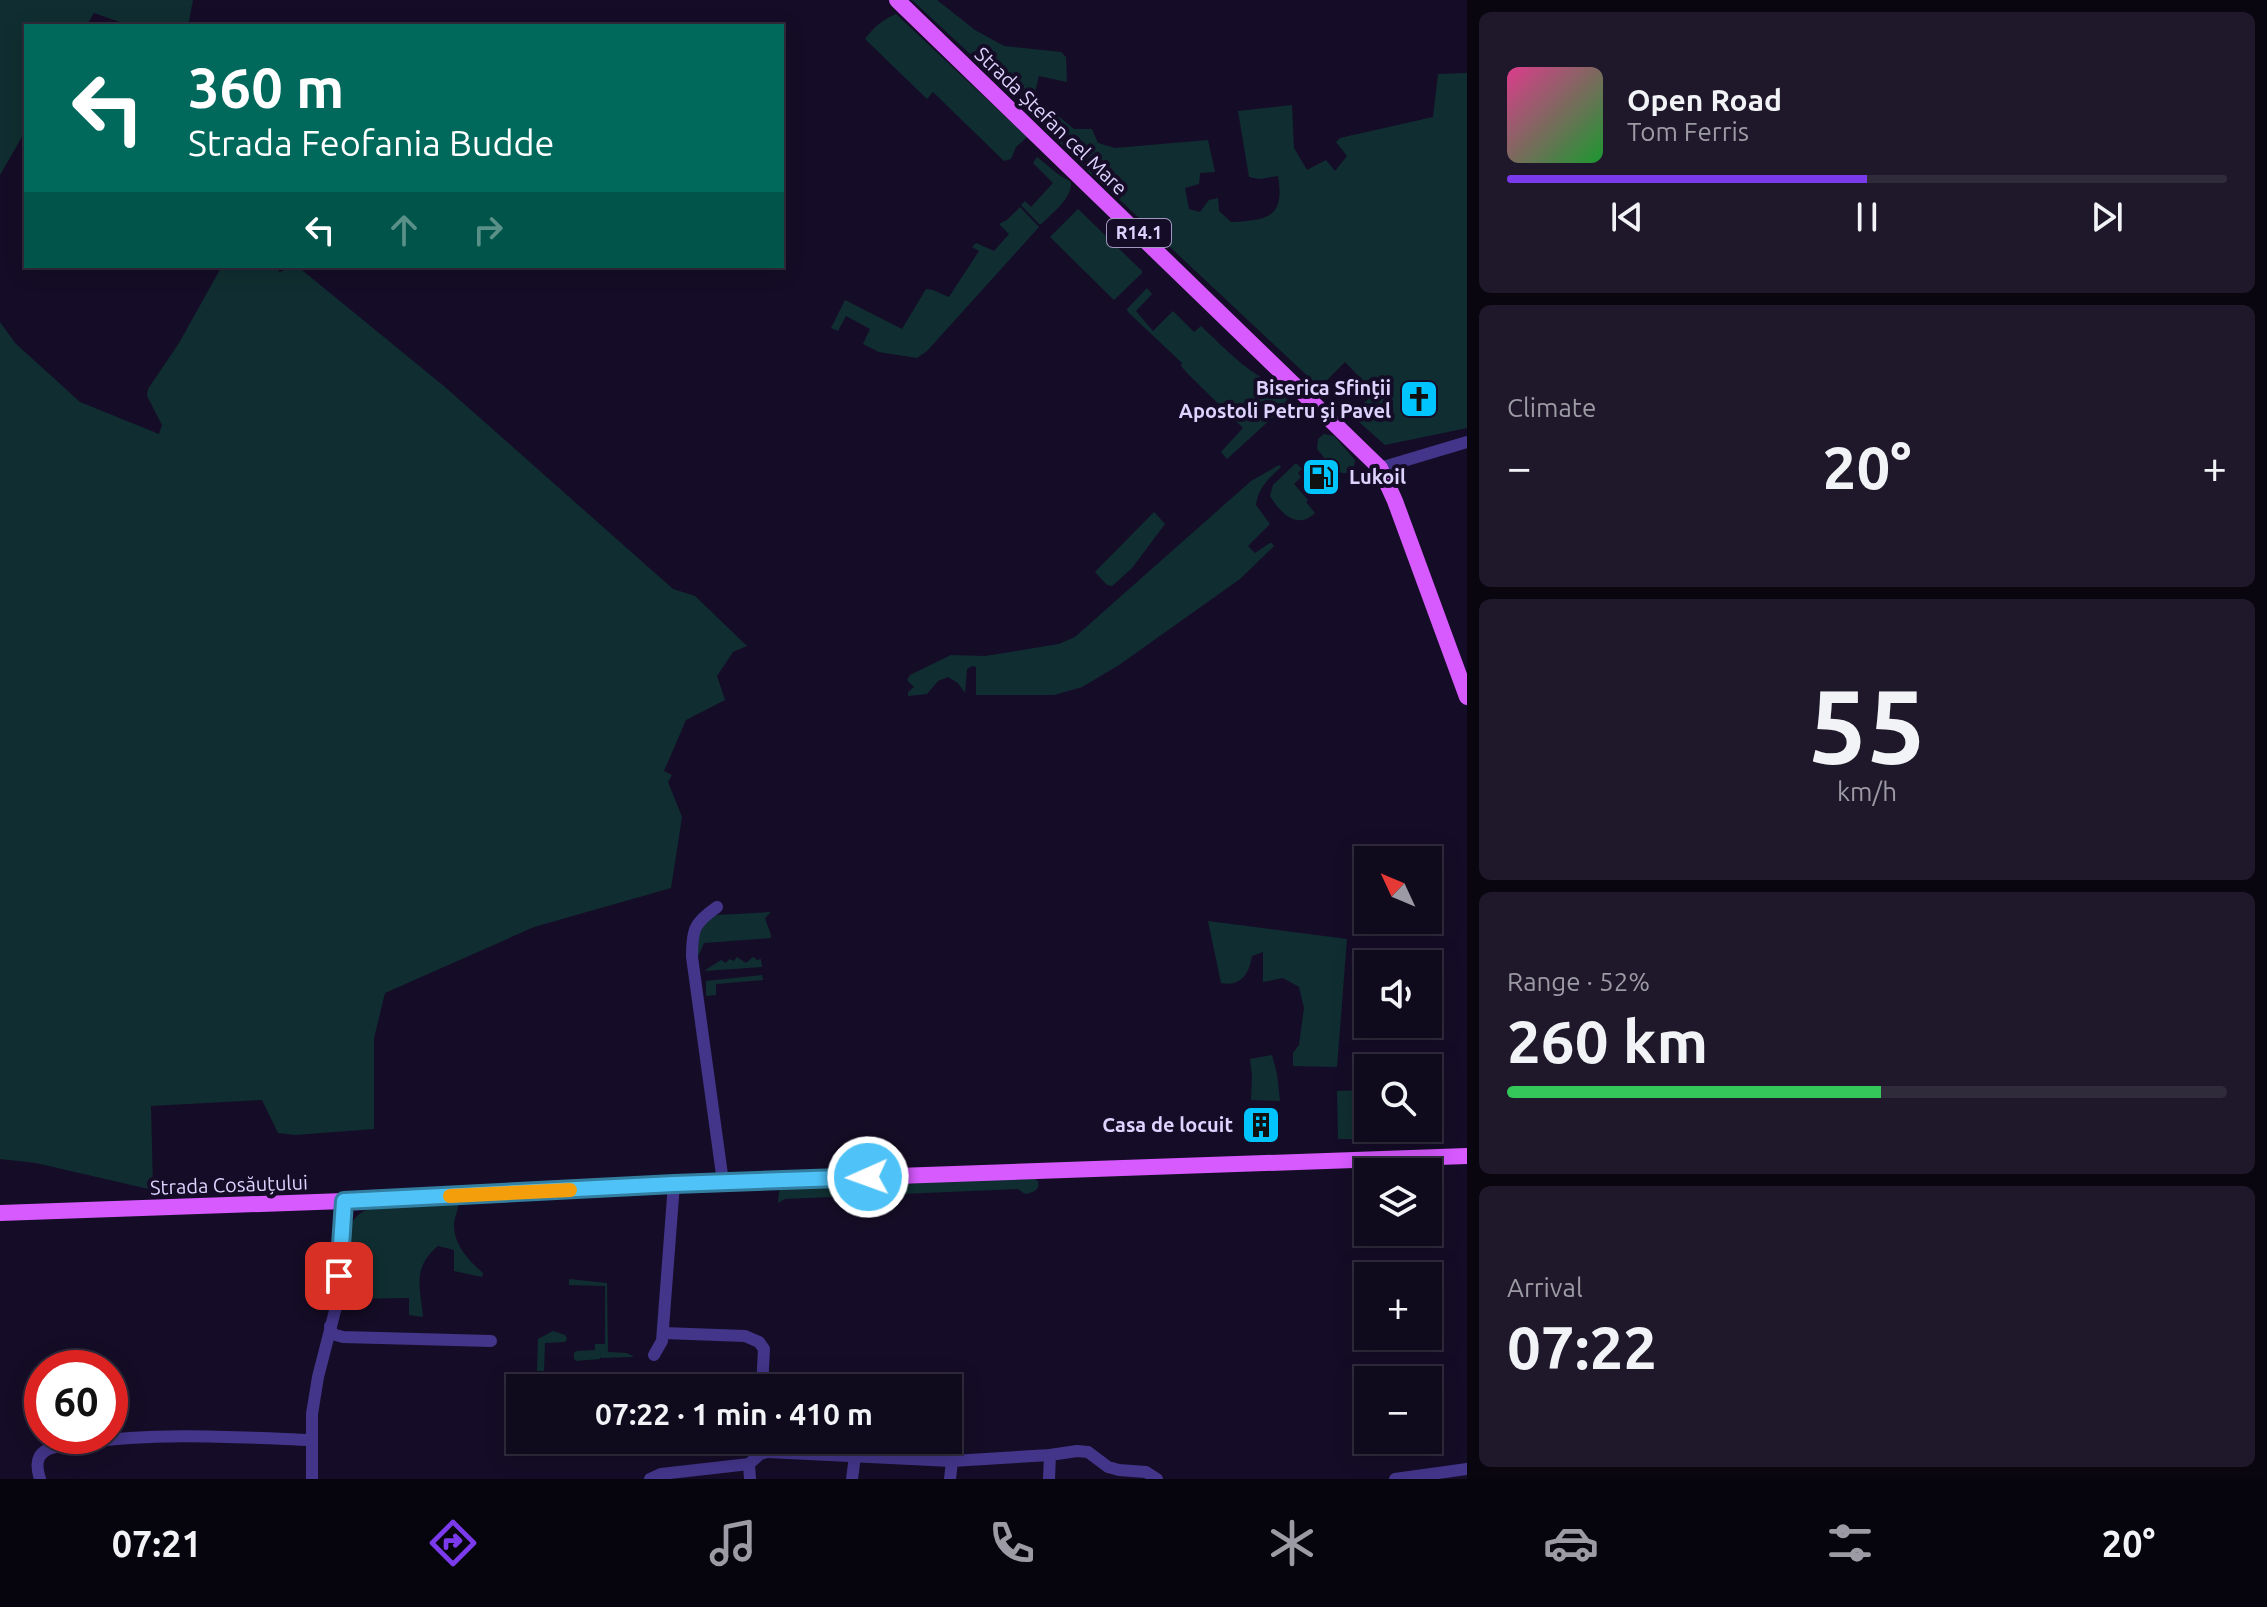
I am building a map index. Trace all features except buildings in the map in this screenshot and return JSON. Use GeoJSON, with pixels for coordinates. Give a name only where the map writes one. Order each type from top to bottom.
{"type":"FeatureCollection","features":[{"type":"Feature","properties":{"kind":"main road","name":"Strada Ștefan cel Mare"},"geometry":{"type":"LineString","coordinates":[[897,0],[1380,468],[1467,697]]}},
{"type":"Feature","properties":{"kind":"main road","name":"Strada Cosăuțului"},"geometry":{"type":"LineString","coordinates":[[0,1213],[344,1201],[723,1182],[1467,1156]]}},
{"type":"Feature","properties":{"kind":"street"},"geometry":{"type":"LineString","coordinates":[[1380,468],[1467,442]]}},
{"type":"Feature","properties":{"kind":"street"},"geometry":{"type":"LineString","coordinates":[[717,907],[701,918],[692,932],[692,957],[723,1182]]}},
{"type":"Feature","properties":{"kind":"street"},"geometry":{"type":"LineString","coordinates":[[654,1355],[663,1333],[674,1184]]}},
{"type":"Feature","properties":{"kind":"street"},"geometry":{"type":"LineString","coordinates":[[312,1479],[312,1414],[337,1303],[344,1201]]}},
{"type":"Feature","properties":{"kind":"street"},"geometry":{"type":"LineString","coordinates":[[330,1326],[335,1336],[491,1341]]}},
{"type":"Feature","properties":{"kind":"street"},"geometry":{"type":"LineString","coordinates":[[663,1333],[745,1336],[753,1339],[764,1349],[763,1374]]}},
{"type":"Feature","properties":{"kind":"street"},"geometry":{"type":"LineString","coordinates":[[40,1479],[37,1469],[39,1457],[46,1450],[123,1437],[163,1435],[311,1440]]}},
{"type":"Feature","properties":{"kind":"street"},"geometry":{"type":"LineString","coordinates":[[837,1454],[952,1461],[1077,1451],[1088,1452],[1108,1467],[1146,1472],[1157,1479]]}},
{"type":"Feature","properties":{"kind":"street"},"geometry":{"type":"LineString","coordinates":[[650,1479],[661,1474],[749,1464],[760,1454]]}},
{"type":"Feature","properties":{"kind":"street"},"geometry":{"type":"LineString","coordinates":[[1049,1479],[1050,1455]]}},
{"type":"Feature","properties":{"kind":"street"},"geometry":{"type":"LineString","coordinates":[[852,1479],[855,1456]]}},
{"type":"Feature","properties":{"kind":"street"},"geometry":{"type":"LineString","coordinates":[[950,1479],[952,1461]]}},
{"type":"Feature","properties":{"kind":"street"},"geometry":{"type":"LineString","coordinates":[[749,1464],[750,1479]]}},
{"type":"Feature","properties":{"kind":"street"},"geometry":{"type":"LineString","coordinates":[[1395,1479],[1467,1469]]}},
{"type":"Feature","properties":{"kind":"green space"},"geometry":{"type":"Polygon","coordinates":[[[0,0],[193,0],[188,24],[125,24],[94,13],[87,24],[24,24],[24,133],[0,175],[0,0]]]}},
{"type":"Feature","properties":{"kind":"green space"},"geometry":{"type":"Polygon","coordinates":[[[912,0],[937,0],[975,30],[1004,46],[1061,52],[1066,57],[1067,82],[1039,76],[1034,96],[1074,129],[1092,129],[1098,143],[1115,148],[1208,140],[1215,172],[1200,173],[1199,184],[1185,188],[1189,209],[1200,212],[1209,200],[1218,198],[1219,211],[1231,222],[1255,220],[1271,214],[1279,201],[1280,190],[1278,176],[1249,177],[1238,111],[1292,105],[1294,148],[1307,170],[1326,160],[1335,171],[1347,156],[1336,142],[1340,138],[1433,117],[1438,74],[1467,73],[1467,428],[1385,445],[1351,415],[1375,393],[1345,362],[1322,385],[1315,383],[1102,180],[1097,180],[912,0]]]}},
{"type":"Feature","properties":{"kind":"green space"},"geometry":{"type":"Polygon","coordinates":[[[896,14],[1027,137],[1016,147],[1011,159],[1004,161],[933,92],[927,99],[865,39],[879,24],[896,14]]]}},
{"type":"Feature","properties":{"kind":"green space"},"geometry":{"type":"Polygon","coordinates":[[[1037,157],[1071,182],[1065,200],[1040,225],[1021,205],[1025,201],[1031,207],[1053,183],[1033,163],[1037,157]]]}},
{"type":"Feature","properties":{"kind":"green space"},"geometry":{"type":"Polygon","coordinates":[[[1020,207],[1039,227],[927,351],[917,358],[879,352],[863,344],[870,329],[846,316],[838,331],[831,328],[845,300],[902,329],[926,289],[949,297],[979,251],[972,247],[976,243],[994,251],[1009,234],[999,224],[1020,207]]]}},
{"type":"Feature","properties":{"kind":"green space"},"geometry":{"type":"Polygon","coordinates":[[[1078,209],[1143,272],[1114,300],[1050,237],[1078,209]]]}},
{"type":"Feature","properties":{"kind":"green space"},"geometry":{"type":"Polygon","coordinates":[[[221,268],[275,268],[280,272],[299,268],[445,387],[673,589],[695,596],[747,646],[733,652],[717,676],[725,700],[686,720],[664,771],[672,775],[668,782],[682,817],[671,888],[534,927],[385,993],[374,1038],[374,1129],[295,1135],[278,1133],[262,1100],[151,1106],[153,1190],[36,1163],[0,1159],[0,322],[15,343],[80,402],[159,434],[162,425],[147,396],[148,389],[179,343],[221,268]]]}},
{"type":"Feature","properties":{"kind":"green space"},"geometry":{"type":"Polygon","coordinates":[[[1147,288],[1152,294],[1136,311],[1153,331],[1173,311],[1194,332],[1201,326],[1273,389],[1288,396],[1284,407],[1227,459],[1221,452],[1243,428],[1188,374],[1182,363],[1128,312],[1127,309],[1147,288]]]}},
{"type":"Feature","properties":{"kind":"green space"},"geometry":{"type":"Polygon","coordinates":[[[1324,434],[1334,436],[1355,460],[1353,471],[1337,471],[1317,449],[1318,439],[1324,434]]]}},
{"type":"Feature","properties":{"kind":"green space"},"geometry":{"type":"Polygon","coordinates":[[[1296,463],[1302,469],[1298,473],[1301,477],[1294,484],[1315,513],[1302,520],[1295,520],[1284,513],[1270,496],[1273,485],[1296,463]]]}},
{"type":"Feature","properties":{"kind":"green space"},"geometry":{"type":"Polygon","coordinates":[[[1279,465],[1281,467],[1262,488],[1256,505],[1270,524],[1248,546],[1255,553],[1270,543],[1274,546],[1240,579],[1119,665],[1082,687],[1054,695],[976,695],[976,667],[972,666],[967,669],[965,693],[958,683],[948,677],[938,681],[927,694],[908,696],[914,687],[907,680],[910,675],[951,655],[985,656],[1059,644],[1075,637],[1251,481],[1279,465]]]}},
{"type":"Feature","properties":{"kind":"green space"},"geometry":{"type":"Polygon","coordinates":[[[1154,512],[1165,524],[1132,568],[1112,586],[1107,585],[1095,572],[1154,512]]]}},
{"type":"Feature","properties":{"kind":"green space"},"geometry":{"type":"Polygon","coordinates":[[[771,912],[765,918],[771,938],[704,943],[697,959],[696,936],[706,918],[771,912]]]}},
{"type":"Feature","properties":{"kind":"green space"},"geometry":{"type":"Polygon","coordinates":[[[1208,921],[1347,939],[1337,1067],[1293,1066],[1293,1053],[1299,1045],[1304,1008],[1299,987],[1283,978],[1263,982],[1263,952],[1252,956],[1246,974],[1239,981],[1221,983],[1208,921]]]}},
{"type":"Feature","properties":{"kind":"green space"},"geometry":{"type":"Polygon","coordinates":[[[737,957],[746,963],[753,957],[761,959],[762,967],[704,971],[721,960],[726,963],[737,957]]]}},
{"type":"Feature","properties":{"kind":"green space"},"geometry":{"type":"Polygon","coordinates":[[[762,975],[763,980],[716,984],[716,995],[706,996],[706,981],[762,975]]]}},
{"type":"Feature","properties":{"kind":"green space"},"geometry":{"type":"Polygon","coordinates":[[[1272,1055],[1280,1101],[1251,1100],[1250,1059],[1272,1055]]]}},
{"type":"Feature","properties":{"kind":"green space"},"geometry":{"type":"Polygon","coordinates":[[[1354,1090],[1354,1139],[1338,1139],[1337,1091],[1354,1090]]]}},
{"type":"Feature","properties":{"kind":"green space"},"geometry":{"type":"Polygon","coordinates":[[[1033,1178],[1038,1181],[1037,1189],[1025,1194],[1018,1189],[785,1199],[778,1203],[782,1187],[1033,1178]]]}},
{"type":"Feature","properties":{"kind":"green space"},"geometry":{"type":"Polygon","coordinates":[[[458,1204],[454,1223],[456,1238],[467,1257],[483,1273],[482,1277],[454,1271],[454,1250],[438,1246],[421,1270],[423,1317],[409,1315],[409,1298],[345,1299],[342,1293],[345,1245],[347,1233],[359,1214],[369,1209],[458,1204]]]}},
{"type":"Feature","properties":{"kind":"green space"},"geometry":{"type":"Polygon","coordinates":[[[569,1279],[607,1283],[608,1352],[627,1353],[634,1357],[574,1359],[577,1351],[595,1350],[595,1344],[605,1344],[605,1286],[569,1285],[569,1279]]]}},
{"type":"Feature","properties":{"kind":"green space"},"geometry":{"type":"Polygon","coordinates":[[[553,1331],[565,1335],[567,1339],[565,1342],[545,1343],[544,1371],[537,1371],[538,1339],[553,1331]]]}},
{"type":"Feature","properties":{"kind":"slow traffic"},"geometry":{"type":"LineString","coordinates":[[450,1196],[570,1190]]}},
{"type":"Feature","properties":{"kind":"place","name":"Biserica Sfinții Apostoli Petru și Pavel"},"geometry":{"type":"Point","coordinates":[1419,399]}},
{"type":"Feature","properties":{"kind":"place","name":"Lukoil"},"geometry":{"type":"Point","coordinates":[1321,477]}},
{"type":"Feature","properties":{"kind":"place","name":"Casa de locuit"},"geometry":{"type":"Point","coordinates":[1261,1125]}},
{"type":"Feature","properties":{"kind":"route"},"geometry":{"type":"LineString","coordinates":[[339,1276],[344,1201],[868,1177]]}}]}
